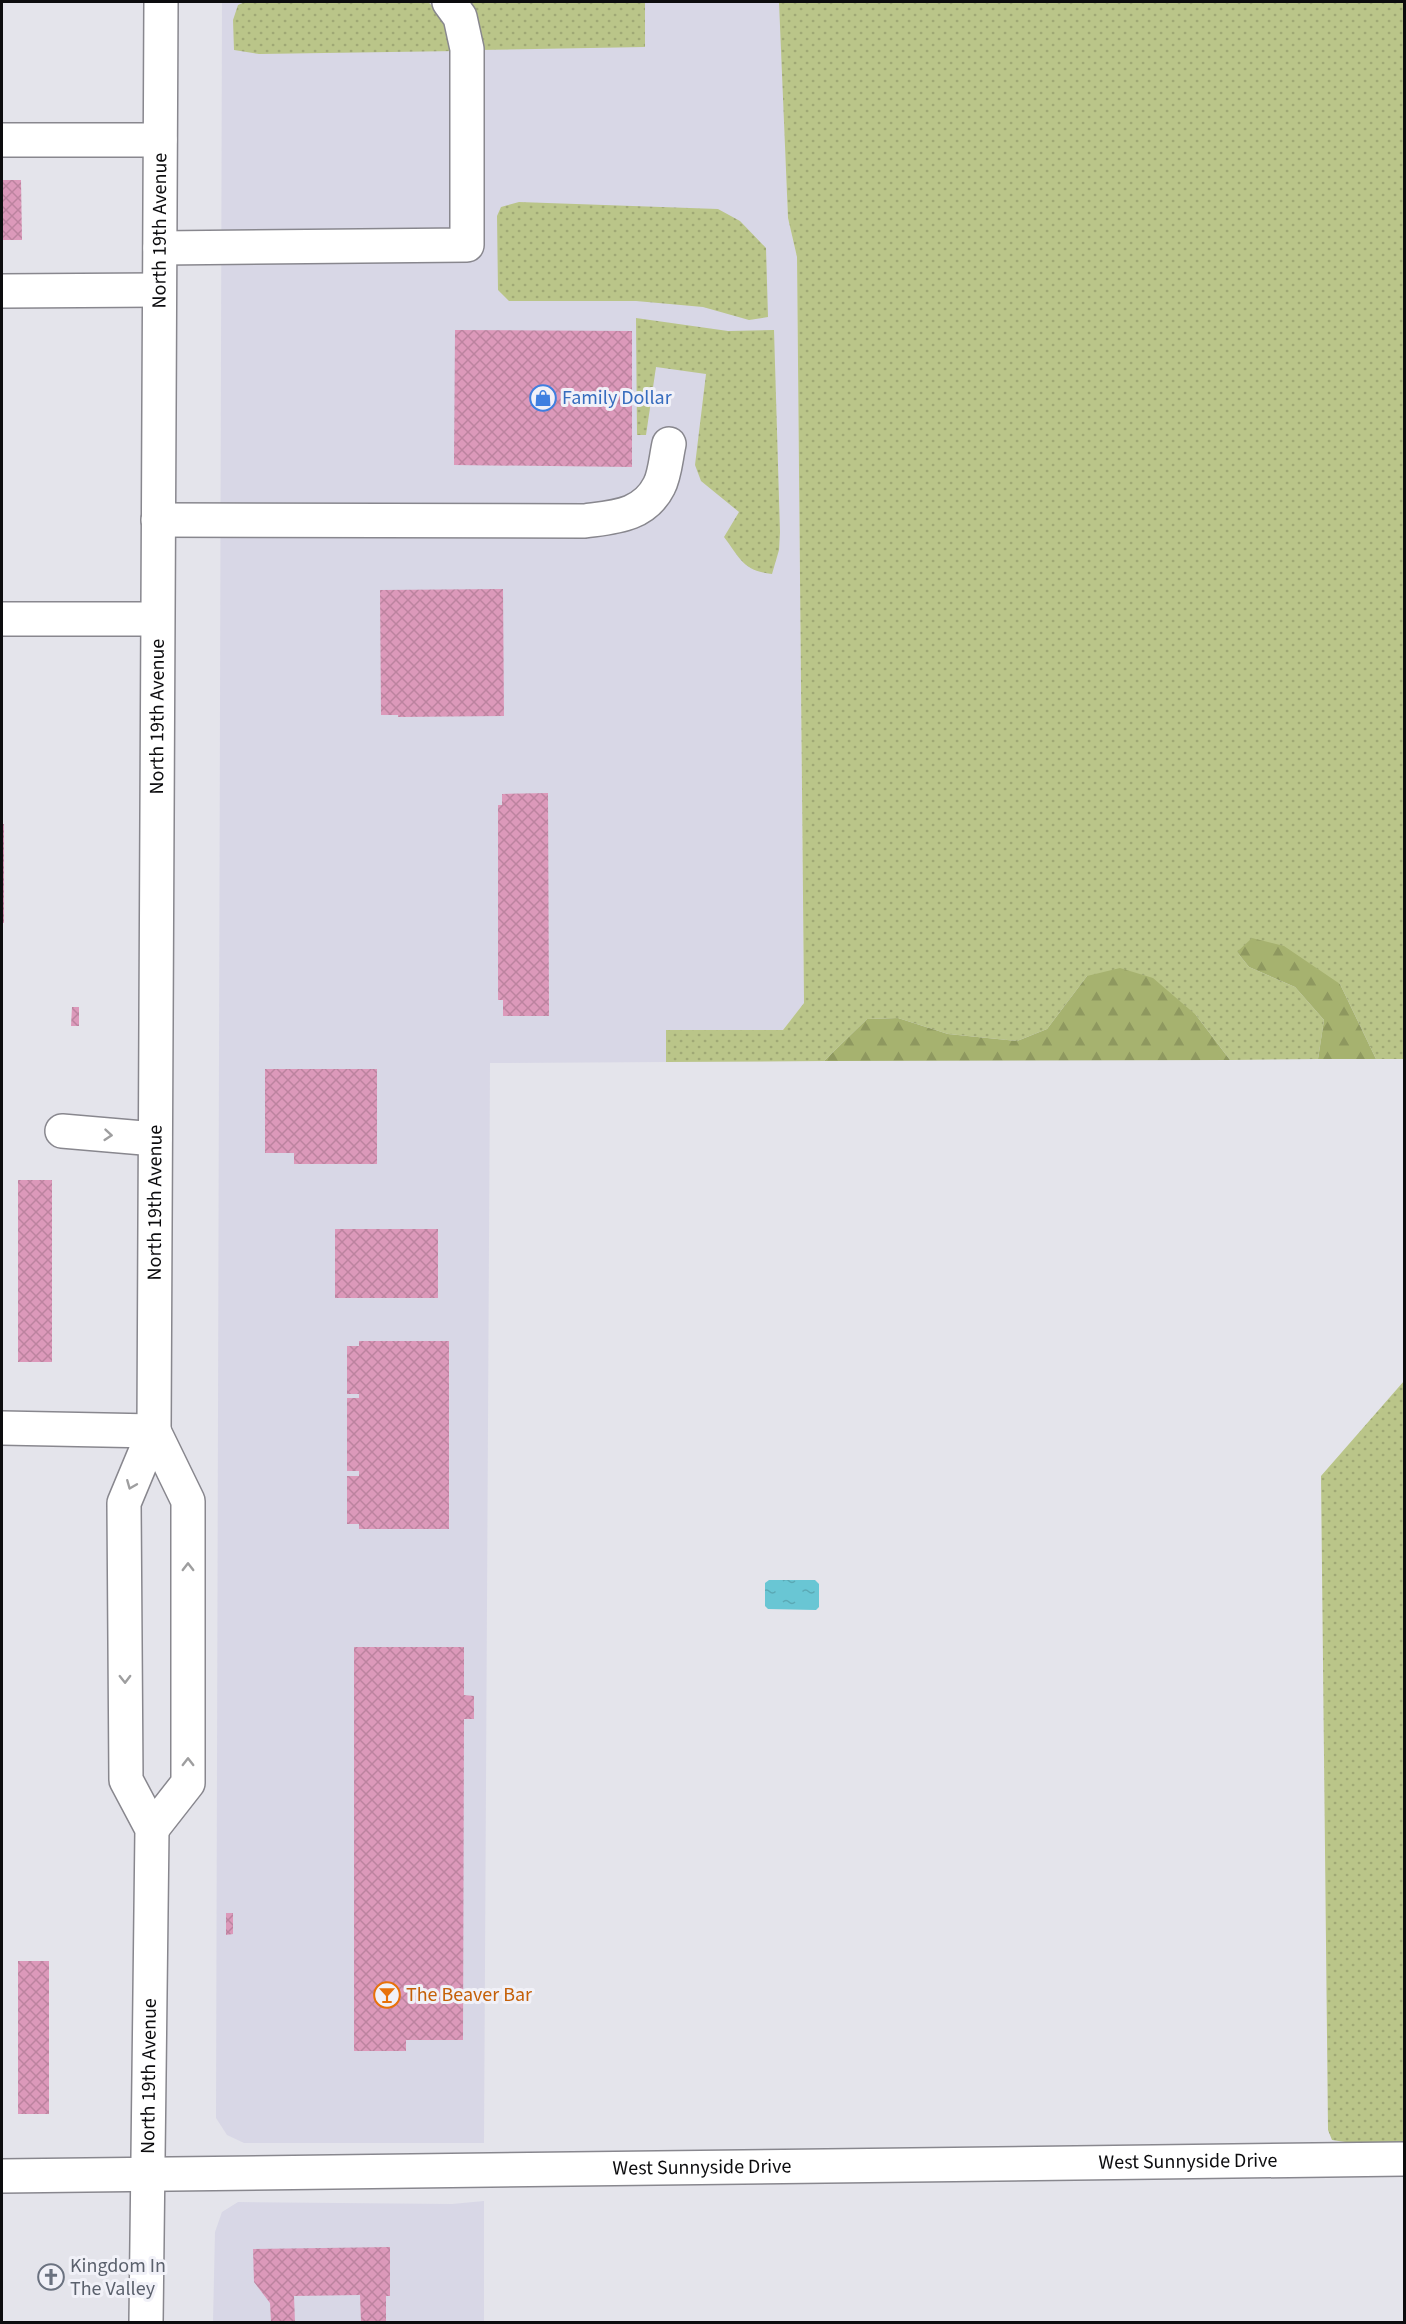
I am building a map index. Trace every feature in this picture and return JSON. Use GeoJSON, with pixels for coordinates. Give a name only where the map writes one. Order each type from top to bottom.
{"type":"FeatureCollection","features":[{"type":"Feature","properties":{"kind":"main road","name":"North 19th Avenue"},"geometry":{"type":"LineString","coordinates":[[146,2322],[152,1829],[126,1780],[124,1503],[153,1431],[161,2]]}},
{"type":"Feature","properties":{"kind":"main road"},"geometry":{"type":"LineString","coordinates":[[160,248],[467,245],[467,49],[460,17],[449,2]]}},
{"type":"Feature","properties":{"kind":"main road"},"geometry":{"type":"LineString","coordinates":[[2,140],[160,140]]}},
{"type":"Feature","properties":{"kind":"main road"},"geometry":{"type":"LineString","coordinates":[[2,291],[159,290]]}},
{"type":"Feature","properties":{"kind":"main road"},"geometry":{"type":"LineString","coordinates":[[158,520],[585,521],[623,516],[643,507],[660,486],[669,444]]}},
{"type":"Feature","properties":{"kind":"main road"},"geometry":{"type":"LineString","coordinates":[[2,619],[157,619]]}},
{"type":"Feature","properties":{"kind":"main road"},"geometry":{"type":"LineString","coordinates":[[62,1131],[154,1139]]}},
{"type":"Feature","properties":{"kind":"main road"},"geometry":{"type":"LineString","coordinates":[[2,1428],[153,1431]]}},
{"type":"Feature","properties":{"kind":"main road","name":"North 19th Avenue"},"geometry":{"type":"LineString","coordinates":[[152,1829],[188,1783],[189,1502],[153,1431]]}},
{"type":"Feature","properties":{"kind":"main road","name":"West Sunnyside Drive"},"geometry":{"type":"LineString","coordinates":[[2,2176],[1404,2159]]}},
{"type":"Feature","properties":{"kind":"shaded area"},"geometry":{"type":"Polygon","coordinates":[[[222,2],[463,2],[645,46],[645,2],[780,3],[788,218],[797,257],[804,1003],[783,1030],[666,1030],[666,1062],[490,1063],[484,2143],[244,2143],[227,2135],[216,2118],[222,2]]]}},
{"type":"Feature","properties":{"kind":"shaded area"},"geometry":{"type":"Polygon","coordinates":[[[484,2201],[484,2322],[213,2322],[215,2232],[222,2212],[238,2202],[452,2204],[484,2201]]]}},
{"type":"Feature","properties":{"kind":"green space"},"geometry":{"type":"Polygon","coordinates":[[[245,2],[428,2],[439,12],[457,51],[259,54],[234,50],[233,20],[238,5],[245,2]]]}},
{"type":"Feature","properties":{"kind":"green space"},"geometry":{"type":"Polygon","coordinates":[[[463,2],[645,2],[645,47],[478,50],[463,2]]]}},
{"type":"Feature","properties":{"kind":"green space"},"geometry":{"type":"Polygon","coordinates":[[[779,2],[1404,2],[1404,1059],[1376,1059],[1340,984],[1237,952],[1249,967],[1295,987],[1324,1020],[1318,1059],[1230,1060],[1196,1015],[1087,976],[1047,1029],[1017,1041],[948,1034],[898,1018],[867,1019],[824,1061],[666,1062],[666,1030],[783,1030],[804,1003],[797,257],[788,218],[779,2]]]}},
{"type":"Feature","properties":{"kind":"green space"},"geometry":{"type":"Polygon","coordinates":[[[519,202],[718,209],[740,221],[766,248],[768,317],[749,320],[703,307],[636,301],[509,301],[498,290],[497,216],[501,207],[519,202]]]}},
{"type":"Feature","properties":{"kind":"green space"},"geometry":{"type":"Polygon","coordinates":[[[636,318],[728,331],[774,330],[780,532],[779,550],[772,574],[748,567],[724,537],[739,512],[701,481],[695,465],[706,374],[656,367],[646,435],[637,435],[636,318]]]}},
{"type":"Feature","properties":{"kind":"green space"},"geometry":{"type":"Polygon","coordinates":[[[1252,938],[1284,946],[1340,984],[1376,1059],[1318,1059],[1324,1020],[1295,987],[1249,967],[1237,952],[1252,938]]]}},
{"type":"Feature","properties":{"kind":"green space"},"geometry":{"type":"Polygon","coordinates":[[[1120,968],[1153,978],[1196,1015],[1230,1060],[824,1061],[867,1019],[898,1018],[948,1034],[1017,1041],[1047,1029],[1087,976],[1120,968]]]}},
{"type":"Feature","properties":{"kind":"green space"},"geometry":{"type":"Polygon","coordinates":[[[1404,1381],[1404,2143],[1352,2143],[1332,2140],[1328,2130],[1321,1476],[1404,1381]]]}},
{"type":"Feature","properties":{"kind":"water"},"geometry":{"type":"Polygon","coordinates":[[[769,1580],[815,1580],[819,1584],[819,1607],[816,1610],[768,1609],[765,1606],[765,1583],[769,1580]]]}},
{"type":"Feature","properties":{"kind":"building"},"geometry":{"type":"Polygon","coordinates":[[[2,180],[21,180],[22,240],[2,240],[2,180]]]}},
{"type":"Feature","properties":{"kind":"building","name":"Family Dollar"},"geometry":{"type":"Polygon","coordinates":[[[455,330],[632,331],[632,467],[454,465],[455,330]]]}},
{"type":"Feature","properties":{"kind":"building"},"geometry":{"type":"Polygon","coordinates":[[[503,589],[504,716],[398,717],[398,715],[381,715],[380,590],[503,589]]]}},
{"type":"Feature","properties":{"kind":"building"},"geometry":{"type":"Polygon","coordinates":[[[548,793],[549,1016],[503,1016],[503,1000],[498,1000],[498,805],[502,805],[502,794],[548,793]]]}},
{"type":"Feature","properties":{"kind":"building"},"geometry":{"type":"Polygon","coordinates":[[[2,824],[4,824],[4,923],[2,923],[2,824]]]}},
{"type":"Feature","properties":{"kind":"building"},"geometry":{"type":"Polygon","coordinates":[[[72,1007],[79,1007],[79,1026],[71,1026],[72,1007]]]}},
{"type":"Feature","properties":{"kind":"building"},"geometry":{"type":"Polygon","coordinates":[[[265,1069],[377,1069],[377,1164],[294,1164],[294,1153],[265,1153],[265,1069]]]}},
{"type":"Feature","properties":{"kind":"building"},"geometry":{"type":"Polygon","coordinates":[[[18,1180],[52,1180],[52,1362],[18,1362],[18,1180]]]}},
{"type":"Feature","properties":{"kind":"building"},"geometry":{"type":"Polygon","coordinates":[[[335,1229],[438,1229],[438,1298],[335,1298],[335,1229]]]}},
{"type":"Feature","properties":{"kind":"building"},"geometry":{"type":"Polygon","coordinates":[[[359,1341],[449,1341],[449,1529],[359,1529],[359,1524],[347,1524],[347,1476],[359,1476],[359,1471],[347,1471],[347,1398],[359,1398],[359,1394],[347,1394],[347,1346],[359,1346],[359,1341]]]}},
{"type":"Feature","properties":{"kind":"building"},"geometry":{"type":"Polygon","coordinates":[[[354,1647],[464,1647],[464,1695],[474,1696],[474,1719],[464,1719],[463,2040],[406,2040],[406,2051],[354,2051],[354,1647]]]}},
{"type":"Feature","properties":{"kind":"building"},"geometry":{"type":"Polygon","coordinates":[[[226,1913],[233,1913],[233,1934],[226,1935],[226,1913]]]}},
{"type":"Feature","properties":{"kind":"building"},"geometry":{"type":"Polygon","coordinates":[[[18,1961],[49,1961],[49,2114],[18,2114],[18,1961]]]}},
{"type":"Feature","properties":{"kind":"building"},"geometry":{"type":"Polygon","coordinates":[[[390,2247],[390,2296],[386,2296],[386,2322],[361,2322],[360,2295],[294,2296],[295,2322],[271,2322],[270,2303],[254,2282],[253,2249],[390,2247]]]}},
{"type":"Feature","properties":{"kind":"place","name":"Family Dollar"},"geometry":{"type":"Point","coordinates":[543,398]}},
{"type":"Feature","properties":{"kind":"place","name":"The Beaver Bar"},"geometry":{"type":"Point","coordinates":[387,1995]}},
{"type":"Feature","properties":{"kind":"place","name":"Kingdom In The Valley"},"geometry":{"type":"Point","coordinates":[51,2277]}}]}
